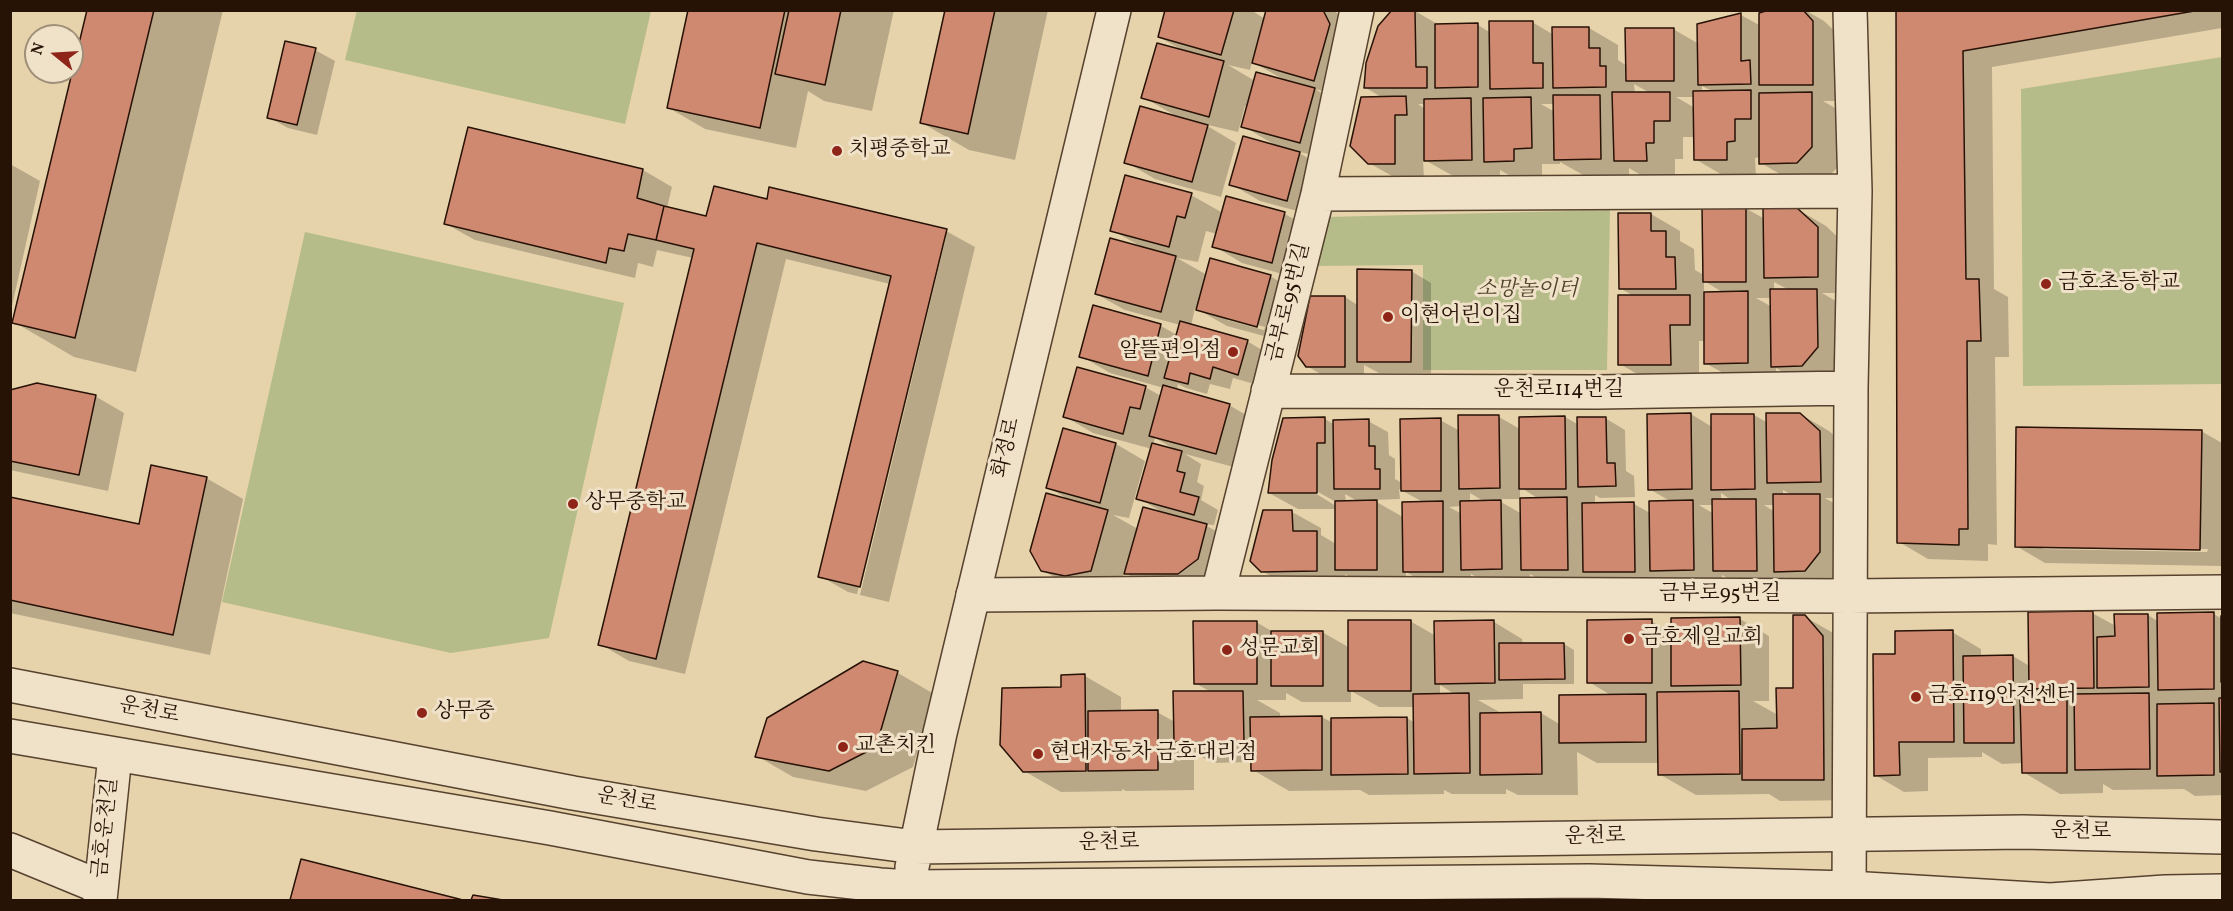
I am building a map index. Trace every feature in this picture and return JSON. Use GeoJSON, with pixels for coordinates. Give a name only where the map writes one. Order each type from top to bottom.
{"type":"FeatureCollection","features":[{"type":"Feature","properties":{"kind":"street","name":"화정로"},"geometry":{"type":"LineString","coordinates":[[908,894],[915,847],[973,595],[1114,10]]}},
{"type":"Feature","properties":{"kind":"street","name":"금부로95번길"},"geometry":{"type":"LineString","coordinates":[[1218,593],[1318,194],[1357,10]]}},
{"type":"Feature","properties":{"kind":"street"},"geometry":{"type":"LineString","coordinates":[[1849,894],[1851,388],[1855,190],[1851,10]]}},
{"type":"Feature","properties":{"kind":"street"},"geometry":{"type":"LineString","coordinates":[[1318,194],[1855,190]]}},
{"type":"Feature","properties":{"kind":"street","name":"운천로114번길"},"geometry":{"type":"LineString","coordinates":[[1268,391],[1574,392],[1851,388]]}},
{"type":"Feature","properties":{"kind":"street","name":"금부로95번길"},"geometry":{"type":"LineString","coordinates":[[973,595],[1218,593],[1850,596],[2223,592]]}},
{"type":"Feature","properties":{"kind":"street","name":"운천로"},"geometry":{"type":"LineString","coordinates":[[10,685],[573,793],[816,834],[915,847],[2023,832],[2223,837]]}},
{"type":"Feature","properties":{"kind":"street","name":"운천로"},"geometry":{"type":"LineString","coordinates":[[10,736],[550,828],[908,894],[1589,881],[1849,894],[2050,900],[2164,892],[2223,891]]}},
{"type":"Feature","properties":{"kind":"street","name":"금호운천길"},"geometry":{"type":"LineString","coordinates":[[100,893],[115,755]]}},
{"type":"Feature","properties":{"kind":"street"},"geometry":{"type":"LineString","coordinates":[[10,850],[100,893]]}},
{"type":"Feature","properties":{"kind":"green space"},"geometry":{"type":"Polygon","coordinates":[[[357,10],[651,11],[625,124],[345,60],[357,10]]]}},
{"type":"Feature","properties":{"kind":"green space"},"geometry":{"type":"Polygon","coordinates":[[[2222,57],[2222,384],[2023,386],[2021,89],[2222,57]]]}},
{"type":"Feature","properties":{"kind":"green space","name":"소망놀이터"},"geometry":{"type":"Polygon","coordinates":[[[1610,210],[1607,370],[1423,370],[1423,265],[1313,266],[1326,217],[1610,210]]]}},
{"type":"Feature","properties":{"kind":"green space"},"geometry":{"type":"Polygon","coordinates":[[[305,232],[624,303],[549,638],[451,653],[222,602],[305,232]]]}},
{"type":"Feature","properties":{"kind":"building"},"geometry":{"type":"Polygon","coordinates":[[[87,10],[154,10],[75,338],[12,323],[69,84],[84,84],[84,24],[87,10]]]}},
{"type":"Feature","properties":{"kind":"building"},"geometry":{"type":"Polygon","coordinates":[[[688,10],[785,10],[760,128],[667,108],[688,10]]]}},
{"type":"Feature","properties":{"kind":"building","name":"치평중학교"},"geometry":{"type":"Polygon","coordinates":[[[789,10],[841,10],[825,85],[775,74],[789,10]]]}},
{"type":"Feature","properties":{"kind":"building","name":"치평중학교"},"geometry":{"type":"Polygon","coordinates":[[[945,10],[995,10],[968,134],[920,123],[945,10]]]}},
{"type":"Feature","properties":{"kind":"building"},"geometry":{"type":"Polygon","coordinates":[[[1165,10],[1234,10],[1221,55],[1158,37],[1165,10]]]}},
{"type":"Feature","properties":{"kind":"building"},"geometry":{"type":"Polygon","coordinates":[[[1266,10],[1323,10],[1330,24],[1314,81],[1252,63],[1266,10]]]}},
{"type":"Feature","properties":{"kind":"building"},"geometry":{"type":"Polygon","coordinates":[[[1392,10],[1415,10],[1416,67],[1427,67],[1427,88],[1364,88],[1366,63],[1378,26],[1392,10]]]}},
{"type":"Feature","properties":{"kind":"building"},"geometry":{"type":"Polygon","coordinates":[[[1769,10],[1803,10],[1813,21],[1813,85],[1759,85],[1759,13],[1769,10]]]}},
{"type":"Feature","properties":{"kind":"building"},"geometry":{"type":"Polygon","coordinates":[[[1896,10],[2200,10],[1963,51],[1966,279],[1979,279],[1981,341],[1967,341],[1968,529],[1959,529],[1959,545],[1897,543],[1896,10]]]}},
{"type":"Feature","properties":{"kind":"building"},"geometry":{"type":"Polygon","coordinates":[[[1741,13],[1741,61],[1750,60],[1751,84],[1698,85],[1697,24],[1741,13]]]}},
{"type":"Feature","properties":{"kind":"building"},"geometry":{"type":"Polygon","coordinates":[[[1489,21],[1533,21],[1533,63],[1543,63],[1543,88],[1490,89],[1489,21]]]}},
{"type":"Feature","properties":{"kind":"building"},"geometry":{"type":"Polygon","coordinates":[[[1478,23],[1478,87],[1435,88],[1435,24],[1478,23]]]}},
{"type":"Feature","properties":{"kind":"building"},"geometry":{"type":"Polygon","coordinates":[[[1552,27],[1589,27],[1589,48],[1600,48],[1600,66],[1606,66],[1606,87],[1553,88],[1552,27]]]}},
{"type":"Feature","properties":{"kind":"building"},"geometry":{"type":"Polygon","coordinates":[[[1625,28],[1674,28],[1674,81],[1626,81],[1625,28]]]}},
{"type":"Feature","properties":{"kind":"building"},"geometry":{"type":"Polygon","coordinates":[[[285,41],[316,48],[297,125],[267,118],[285,41]]]}},
{"type":"Feature","properties":{"kind":"building"},"geometry":{"type":"Polygon","coordinates":[[[1157,43],[1224,61],[1209,117],[1141,98],[1157,43]]]}},
{"type":"Feature","properties":{"kind":"building"},"geometry":{"type":"Polygon","coordinates":[[[1256,72],[1315,88],[1300,143],[1241,127],[1256,72]]]}},
{"type":"Feature","properties":{"kind":"building"},"geometry":{"type":"Polygon","coordinates":[[[1751,90],[1751,119],[1735,119],[1735,141],[1727,142],[1727,160],[1694,160],[1693,91],[1751,90]]]}},
{"type":"Feature","properties":{"kind":"building"},"geometry":{"type":"Polygon","coordinates":[[[1612,92],[1670,92],[1670,121],[1654,121],[1654,143],[1646,143],[1647,161],[1614,161],[1612,92]]]}},
{"type":"Feature","properties":{"kind":"building"},"geometry":{"type":"Polygon","coordinates":[[[1812,92],[1812,147],[1797,163],[1759,164],[1759,93],[1812,92]]]}},
{"type":"Feature","properties":{"kind":"building"},"geometry":{"type":"Polygon","coordinates":[[[1553,95],[1600,95],[1601,159],[1554,160],[1553,95]]]}},
{"type":"Feature","properties":{"kind":"building"},"geometry":{"type":"Polygon","coordinates":[[[1406,96],[1407,115],[1395,115],[1395,164],[1368,164],[1350,146],[1361,97],[1406,96]]]}},
{"type":"Feature","properties":{"kind":"building"},"geometry":{"type":"Polygon","coordinates":[[[1531,97],[1532,148],[1514,149],[1514,161],[1484,162],[1483,98],[1531,97]]]}},
{"type":"Feature","properties":{"kind":"building"},"geometry":{"type":"Polygon","coordinates":[[[1471,98],[1472,160],[1424,161],[1424,99],[1471,98]]]}},
{"type":"Feature","properties":{"kind":"building"},"geometry":{"type":"Polygon","coordinates":[[[1140,106],[1208,125],[1192,182],[1124,163],[1140,106]]]}},
{"type":"Feature","properties":{"kind":"building"},"geometry":{"type":"Polygon","coordinates":[[[468,127],[643,169],[637,198],[664,206],[656,240],[628,234],[624,251],[609,248],[606,263],[444,224],[468,127]]]}},
{"type":"Feature","properties":{"kind":"building"},"geometry":{"type":"Polygon","coordinates":[[[1243,136],[1300,152],[1287,201],[1229,185],[1243,136]]]}},
{"type":"Feature","properties":{"kind":"building"},"geometry":{"type":"Polygon","coordinates":[[[1125,175],[1192,193],[1185,218],[1177,216],[1169,247],[1110,231],[1125,175]]]}},
{"type":"Feature","properties":{"kind":"building","name":"상무중학교"},"geometry":{"type":"Polygon","coordinates":[[[714,186],[767,199],[769,187],[947,229],[860,587],[818,577],[891,276],[757,243],[656,659],[598,645],[694,249],[656,240],[664,206],[706,216],[714,186]]]}},
{"type":"Feature","properties":{"kind":"building"},"geometry":{"type":"Polygon","coordinates":[[[1226,196],[1285,212],[1272,263],[1212,247],[1226,196]]]}},
{"type":"Feature","properties":{"kind":"building"},"geometry":{"type":"Polygon","coordinates":[[[1702,207],[1746,207],[1746,282],[1703,282],[1702,207]]]}},
{"type":"Feature","properties":{"kind":"building"},"geometry":{"type":"Polygon","coordinates":[[[1763,208],[1797,208],[1818,227],[1818,277],[1764,278],[1763,208]]]}},
{"type":"Feature","properties":{"kind":"building"},"geometry":{"type":"Polygon","coordinates":[[[1618,213],[1651,213],[1651,231],[1666,231],[1666,257],[1675,257],[1676,289],[1619,289],[1618,213]]]}},
{"type":"Feature","properties":{"kind":"building"},"geometry":{"type":"Polygon","coordinates":[[[1110,238],[1176,256],[1161,312],[1095,294],[1110,238]]]}},
{"type":"Feature","properties":{"kind":"building"},"geometry":{"type":"Polygon","coordinates":[[[1210,258],[1271,275],[1257,327],[1196,310],[1210,258]]]}},
{"type":"Feature","properties":{"kind":"building","name":"이현어린이집"},"geometry":{"type":"Polygon","coordinates":[[[1357,269],[1412,270],[1411,362],[1357,362],[1357,269]]]}},
{"type":"Feature","properties":{"kind":"building"},"geometry":{"type":"Polygon","coordinates":[[[1770,289],[1817,289],[1818,347],[1802,366],[1771,367],[1770,289]]]}},
{"type":"Feature","properties":{"kind":"building"},"geometry":{"type":"Polygon","coordinates":[[[1748,291],[1748,363],[1704,364],[1704,292],[1748,291]]]}},
{"type":"Feature","properties":{"kind":"building"},"geometry":{"type":"Polygon","coordinates":[[[1618,295],[1690,295],[1690,325],[1670,325],[1671,365],[1618,365],[1618,295]]]}},
{"type":"Feature","properties":{"kind":"building"},"geometry":{"type":"Polygon","coordinates":[[[1310,296],[1345,296],[1345,367],[1306,367],[1298,356],[1310,296]]]}},
{"type":"Feature","properties":{"kind":"building"},"geometry":{"type":"Polygon","coordinates":[[[1093,305],[1161,324],[1148,376],[1079,357],[1093,305]]]}},
{"type":"Feature","properties":{"kind":"building"},"geometry":{"type":"Polygon","coordinates":[[[1180,321],[1248,340],[1238,375],[1213,367],[1210,379],[1190,373],[1188,384],[1164,378],[1180,321]]]}},
{"type":"Feature","properties":{"kind":"building"},"geometry":{"type":"Polygon","coordinates":[[[1077,367],[1146,386],[1140,409],[1130,407],[1123,434],[1063,417],[1077,367]]]}},
{"type":"Feature","properties":{"kind":"building"},"geometry":{"type":"Polygon","coordinates":[[[37,383],[96,395],[79,475],[10,461],[10,390],[37,383]]]}},
{"type":"Feature","properties":{"kind":"building"},"geometry":{"type":"Polygon","coordinates":[[[1163,385],[1230,404],[1216,454],[1149,436],[1163,385]]]}},
{"type":"Feature","properties":{"kind":"building"},"geometry":{"type":"Polygon","coordinates":[[[1691,413],[1692,489],[1648,490],[1647,414],[1691,413]]]}},
{"type":"Feature","properties":{"kind":"building"},"geometry":{"type":"Polygon","coordinates":[[[1766,413],[1800,413],[1820,431],[1821,482],[1767,483],[1766,413]]]}},
{"type":"Feature","properties":{"kind":"building"},"geometry":{"type":"Polygon","coordinates":[[[1711,414],[1754,414],[1755,489],[1711,490],[1711,414]]]}},
{"type":"Feature","properties":{"kind":"building"},"geometry":{"type":"Polygon","coordinates":[[[1458,415],[1499,415],[1500,488],[1459,489],[1458,415]]]}},
{"type":"Feature","properties":{"kind":"building"},"geometry":{"type":"Polygon","coordinates":[[[1565,416],[1566,489],[1519,489],[1519,417],[1565,416]]]}},
{"type":"Feature","properties":{"kind":"building"},"geometry":{"type":"Polygon","coordinates":[[[1325,417],[1325,443],[1317,443],[1317,493],[1268,493],[1272,460],[1283,418],[1325,417]]]}},
{"type":"Feature","properties":{"kind":"building"},"geometry":{"type":"Polygon","coordinates":[[[1577,417],[1606,417],[1607,463],[1615,463],[1616,486],[1578,487],[1577,417]]]}},
{"type":"Feature","properties":{"kind":"building"},"geometry":{"type":"Polygon","coordinates":[[[1441,418],[1441,491],[1401,491],[1400,419],[1441,418]]]}},
{"type":"Feature","properties":{"kind":"building"},"geometry":{"type":"Polygon","coordinates":[[[1369,419],[1369,446],[1375,446],[1375,469],[1380,469],[1380,489],[1334,489],[1333,420],[1369,419]]]}},
{"type":"Feature","properties":{"kind":"building"},"geometry":{"type":"Polygon","coordinates":[[[2016,427],[2202,430],[2200,550],[2015,547],[2016,427]]]}},
{"type":"Feature","properties":{"kind":"building"},"geometry":{"type":"Polygon","coordinates":[[[1063,428],[1116,443],[1100,503],[1046,488],[1063,428]]]}},
{"type":"Feature","properties":{"kind":"building"},"geometry":{"type":"Polygon","coordinates":[[[1152,443],[1182,451],[1177,471],[1185,473],[1180,492],[1199,497],[1194,515],[1136,499],[1152,443]]]}},
{"type":"Feature","properties":{"kind":"building"},"geometry":{"type":"Polygon","coordinates":[[[151,465],[207,477],[173,635],[10,600],[10,497],[139,524],[151,465]]]}},
{"type":"Feature","properties":{"kind":"building"},"geometry":{"type":"Polygon","coordinates":[[[1046,493],[1108,510],[1091,571],[1065,576],[1041,571],[1030,551],[1046,493]]]}},
{"type":"Feature","properties":{"kind":"building"},"geometry":{"type":"Polygon","coordinates":[[[1773,494],[1820,494],[1820,552],[1805,571],[1774,572],[1773,494]]]}},
{"type":"Feature","properties":{"kind":"building"},"geometry":{"type":"Polygon","coordinates":[[[1567,497],[1568,570],[1521,570],[1520,498],[1567,497]]]}},
{"type":"Feature","properties":{"kind":"building"},"geometry":{"type":"Polygon","coordinates":[[[1712,499],[1756,499],[1757,571],[1713,571],[1712,499]]]}},
{"type":"Feature","properties":{"kind":"building"},"geometry":{"type":"Polygon","coordinates":[[[1377,500],[1377,570],[1335,570],[1335,501],[1377,500]]]}},
{"type":"Feature","properties":{"kind":"building"},"geometry":{"type":"Polygon","coordinates":[[[1501,500],[1502,569],[1461,570],[1460,501],[1501,500]]]}},
{"type":"Feature","properties":{"kind":"building"},"geometry":{"type":"Polygon","coordinates":[[[1693,500],[1694,570],[1650,571],[1649,501],[1693,500]]]}},
{"type":"Feature","properties":{"kind":"building"},"geometry":{"type":"Polygon","coordinates":[[[1443,501],[1443,572],[1403,572],[1402,502],[1443,501]]]}},
{"type":"Feature","properties":{"kind":"building"},"geometry":{"type":"Polygon","coordinates":[[[1634,502],[1635,572],[1583,572],[1582,503],[1634,502]]]}},
{"type":"Feature","properties":{"kind":"building"},"geometry":{"type":"Polygon","coordinates":[[[1143,507],[1207,524],[1198,559],[1178,574],[1124,574],[1143,507]]]}},
{"type":"Feature","properties":{"kind":"building"},"geometry":{"type":"Polygon","coordinates":[[[1263,510],[1292,510],[1293,531],[1317,531],[1317,571],[1261,572],[1250,561],[1263,510]]]}},
{"type":"Feature","properties":{"kind":"building"},"geometry":{"type":"Polygon","coordinates":[[[2093,611],[2094,688],[2029,689],[2028,612],[2093,611]]]}},
{"type":"Feature","properties":{"kind":"building"},"geometry":{"type":"Polygon","coordinates":[[[2214,612],[2214,689],[2158,690],[2157,613],[2214,612]]]}},
{"type":"Feature","properties":{"kind":"building"},"geometry":{"type":"Polygon","coordinates":[[[2114,614],[2148,614],[2149,687],[2097,688],[2097,637],[2115,636],[2114,614]]]}},
{"type":"Feature","properties":{"kind":"building"},"geometry":{"type":"Polygon","coordinates":[[[1793,615],[1805,615],[1823,636],[1824,780],[1742,780],[1742,729],[1777,728],[1776,688],[1793,688],[1793,615]]]}},
{"type":"Feature","properties":{"kind":"building"},"geometry":{"type":"Polygon","coordinates":[[[2221,616],[2222,682],[2221,682],[2221,616]]]}},
{"type":"Feature","properties":{"kind":"building"},"geometry":{"type":"Polygon","coordinates":[[[1740,617],[1741,685],[1671,686],[1671,618],[1740,617]]]}},
{"type":"Feature","properties":{"kind":"building"},"geometry":{"type":"Polygon","coordinates":[[[1652,619],[1652,683],[1587,683],[1587,620],[1652,619]]]}},
{"type":"Feature","properties":{"kind":"building"},"geometry":{"type":"Polygon","coordinates":[[[1348,620],[1411,620],[1411,691],[1348,691],[1348,620]]]}},
{"type":"Feature","properties":{"kind":"building"},"geometry":{"type":"Polygon","coordinates":[[[1494,620],[1495,683],[1435,684],[1434,621],[1494,620]]]}},
{"type":"Feature","properties":{"kind":"building"},"geometry":{"type":"Polygon","coordinates":[[[1193,621],[1257,621],[1257,684],[1194,684],[1193,621]]]}},
{"type":"Feature","properties":{"kind":"building"},"geometry":{"type":"Polygon","coordinates":[[[1953,630],[1954,742],[1899,742],[1900,775],[1874,776],[1873,654],[1895,654],[1895,631],[1953,630]]]}},
{"type":"Feature","properties":{"kind":"building"},"geometry":{"type":"Polygon","coordinates":[[[1271,631],[1323,631],[1323,686],[1271,686],[1271,631]]]}},
{"type":"Feature","properties":{"kind":"building"},"geometry":{"type":"Polygon","coordinates":[[[1499,643],[1564,643],[1565,679],[1499,680],[1499,643]]]}},
{"type":"Feature","properties":{"kind":"building"},"geometry":{"type":"Polygon","coordinates":[[[2013,655],[2014,743],[1964,743],[1963,656],[2013,655]]]}},
{"type":"Feature","properties":{"kind":"building"},"geometry":{"type":"Polygon","coordinates":[[[863,661],[898,671],[876,747],[829,771],[755,757],[767,718],[863,661]]]}},
{"type":"Feature","properties":{"kind":"building"},"geometry":{"type":"Polygon","coordinates":[[[1085,674],[1086,771],[1023,772],[1000,745],[1002,688],[1061,687],[1061,675],[1085,674]]]}},
{"type":"Feature","properties":{"kind":"building"},"geometry":{"type":"Polygon","coordinates":[[[1173,691],[1243,691],[1244,742],[1174,742],[1173,691]]]}},
{"type":"Feature","properties":{"kind":"building"},"geometry":{"type":"Polygon","coordinates":[[[1739,691],[1740,774],[1658,775],[1657,692],[1739,691]]]}},
{"type":"Feature","properties":{"kind":"building"},"geometry":{"type":"Polygon","coordinates":[[[1469,693],[1470,773],[1414,774],[1413,694],[1469,693]]]}},
{"type":"Feature","properties":{"kind":"building"},"geometry":{"type":"Polygon","coordinates":[[[2149,693],[2150,769],[2075,770],[2074,694],[2149,693]]]}},
{"type":"Feature","properties":{"kind":"building"},"geometry":{"type":"Polygon","coordinates":[[[1646,694],[1646,742],[1559,743],[1559,695],[1646,694]]]}},
{"type":"Feature","properties":{"kind":"building"},"geometry":{"type":"Polygon","coordinates":[[[2219,698],[2222,698],[2222,772],[2220,772],[2219,698]]]}},
{"type":"Feature","properties":{"kind":"building"},"geometry":{"type":"Polygon","coordinates":[[[2020,700],[2067,700],[2067,773],[2022,773],[2020,700]]]}},
{"type":"Feature","properties":{"kind":"building"},"geometry":{"type":"Polygon","coordinates":[[[2214,703],[2214,775],[2157,776],[2157,704],[2214,703]]]}},
{"type":"Feature","properties":{"kind":"building"},"geometry":{"type":"Polygon","coordinates":[[[1158,710],[1158,770],[1088,771],[1088,711],[1158,710]]]}},
{"type":"Feature","properties":{"kind":"building"},"geometry":{"type":"Polygon","coordinates":[[[1541,712],[1542,774],[1480,775],[1480,713],[1541,712]]]}},
{"type":"Feature","properties":{"kind":"building"},"geometry":{"type":"Polygon","coordinates":[[[1322,716],[1322,770],[1251,771],[1250,717],[1322,716]]]}},
{"type":"Feature","properties":{"kind":"building"},"geometry":{"type":"Polygon","coordinates":[[[1407,717],[1408,774],[1331,775],[1331,718],[1407,717]]]}},
{"type":"Feature","properties":{"kind":"building"},"geometry":{"type":"Polygon","coordinates":[[[301,859],[463,900],[290,900],[301,859]]]}},
{"type":"Feature","properties":{"kind":"building"},"geometry":{"type":"Polygon","coordinates":[[[473,895],[503,900],[471,900],[473,895]]]}},
{"type":"Feature","properties":{"kind":"place","name":"치평중학교"},"geometry":{"type":"Point","coordinates":[837,151]}},
{"type":"Feature","properties":{"kind":"place","name":"금호초등학교"},"geometry":{"type":"Point","coordinates":[2046,284]}},
{"type":"Feature","properties":{"kind":"place","name":"이현어린이집"},"geometry":{"type":"Point","coordinates":[1388,317]}},
{"type":"Feature","properties":{"kind":"place","name":"알뜰편의점"},"geometry":{"type":"Point","coordinates":[1233,352]}},
{"type":"Feature","properties":{"kind":"place","name":"상무중학교"},"geometry":{"type":"Point","coordinates":[573,504]}},
{"type":"Feature","properties":{"kind":"place","name":"금호제일교회"},"geometry":{"type":"Point","coordinates":[1629,639]}},
{"type":"Feature","properties":{"kind":"place","name":"성문교회"},"geometry":{"type":"Point","coordinates":[1227,650]}},
{"type":"Feature","properties":{"kind":"place","name":"금호119안전센터"},"geometry":{"type":"Point","coordinates":[1916,697]}},
{"type":"Feature","properties":{"kind":"place","name":"상무중"},"geometry":{"type":"Point","coordinates":[422,713]}},
{"type":"Feature","properties":{"kind":"place","name":"교촌치킨"},"geometry":{"type":"Point","coordinates":[843,747]}},
{"type":"Feature","properties":{"kind":"place","name":"현대자동차 금호대리점"},"geometry":{"type":"Point","coordinates":[1038,754]}}]}
